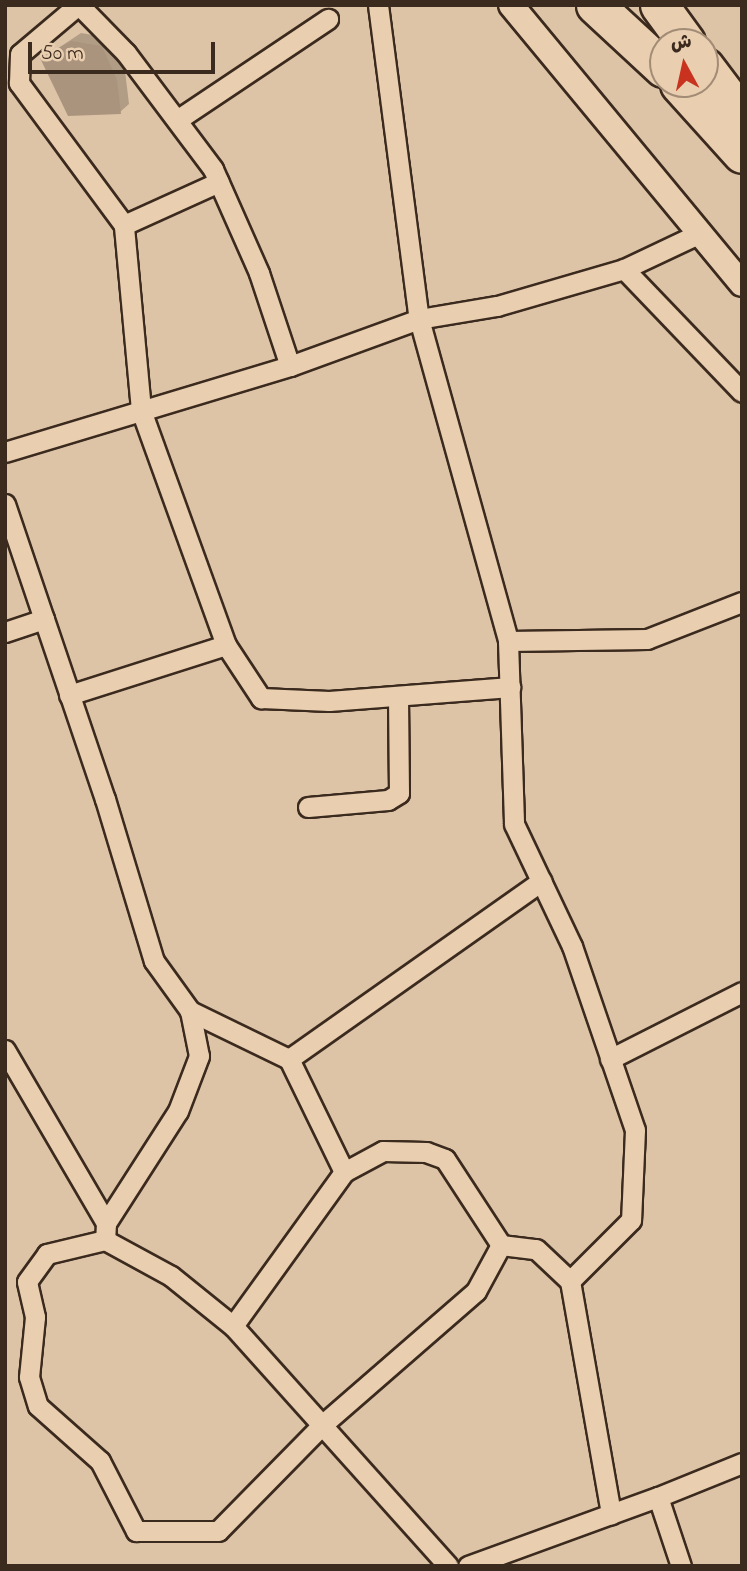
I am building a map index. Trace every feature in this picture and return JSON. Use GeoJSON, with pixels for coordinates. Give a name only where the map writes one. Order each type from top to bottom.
{"type":"FeatureCollection","features":[{"type":"Feature","properties":{"kind":"highway"},"geometry":{"type":"LineString","coordinates":[[595,5],[649,55]]}},
{"type":"Feature","properties":{"kind":"highway"},"geometry":{"type":"LineString","coordinates":[[659,5],[676,28]]}},
{"type":"Feature","properties":{"kind":"highway"},"geometry":{"type":"LineString","coordinates":[[719,86],[742,116]]}},
{"type":"Feature","properties":{"kind":"highway"},"geometry":{"type":"LineString","coordinates":[[692,98],[742,154]]}},
{"type":"Feature","properties":{"kind":"street"},"geometry":{"type":"LineString","coordinates":[[290,366],[259,273],[213,169],[126,53],[79,5],[20,54],[19,83],[124,225],[141,410],[226,645],[261,698],[330,701],[510,687]]}},
{"type":"Feature","properties":{"kind":"street"},"geometry":{"type":"LineString","coordinates":[[378,5],[419,319],[509,641],[514,824],[572,946],[635,1130],[631,1220],[570,1281]]}},
{"type":"Feature","properties":{"kind":"street"},"geometry":{"type":"LineString","coordinates":[[512,5],[742,284]]}},
{"type":"Feature","properties":{"kind":"street"},"geometry":{"type":"LineString","coordinates":[[177,120],[328,19]]}},
{"type":"Feature","properties":{"kind":"street"},"geometry":{"type":"LineString","coordinates":[[124,225],[219,183]]}},
{"type":"Feature","properties":{"kind":"street"},"geometry":{"type":"LineString","coordinates":[[5,452],[290,366],[419,319],[497,306],[624,269],[700,233]]}},
{"type":"Feature","properties":{"kind":"street"},"geometry":{"type":"LineString","coordinates":[[624,269],[742,392]]}},
{"type":"Feature","properties":{"kind":"street"},"geometry":{"type":"LineString","coordinates":[[5,504],[154,961],[190,1011],[198,1056],[178,1111],[105,1232],[47,1254],[27,1282],[35,1317],[29,1377],[38,1406],[100,1461],[135,1531],[218,1531],[322,1425],[476,1291],[501,1245]]}},
{"type":"Feature","properties":{"kind":"street"},"geometry":{"type":"LineString","coordinates":[[509,641],[648,639],[742,602]]}},
{"type":"Feature","properties":{"kind":"street"},"geometry":{"type":"LineString","coordinates":[[5,632],[44,619]]}},
{"type":"Feature","properties":{"kind":"street"},"geometry":{"type":"LineString","coordinates":[[69,695],[226,645]]}},
{"type":"Feature","properties":{"kind":"street"},"geometry":{"type":"LineString","coordinates":[[308,807],[388,800],[399,793],[398,696]]}},
{"type":"Feature","properties":{"kind":"street"},"geometry":{"type":"LineString","coordinates":[[289,1059],[541,881]]}},
{"type":"Feature","properties":{"kind":"street"},"geometry":{"type":"LineString","coordinates":[[610,1059],[742,992]]}},
{"type":"Feature","properties":{"kind":"street"},"geometry":{"type":"LineString","coordinates":[[190,1011],[289,1059],[344,1172]]}},
{"type":"Feature","properties":{"kind":"street"},"geometry":{"type":"LineString","coordinates":[[5,1051],[105,1232],[171,1276],[233,1326],[448,1566]]}},
{"type":"Feature","properties":{"kind":"street"},"geometry":{"type":"LineString","coordinates":[[233,1326],[344,1172],[383,1151],[426,1152],[445,1159],[501,1245]]}},
{"type":"Feature","properties":{"kind":"street"},"geometry":{"type":"LineString","coordinates":[[501,1245],[536,1249],[570,1281],[611,1514]]}},
{"type":"Feature","properties":{"kind":"street"},"geometry":{"type":"LineString","coordinates":[[468,1566],[742,1463]]}},
{"type":"Feature","properties":{"kind":"street"},"geometry":{"type":"LineString","coordinates":[[657,1497],[681,1566]]}},
{"type":"Feature","properties":{"kind":"building"},"geometry":{"type":"Polygon","coordinates":[[[71,41],[102,46],[117,80],[121,114],[68,116],[40,58],[71,41]]]}}]}
